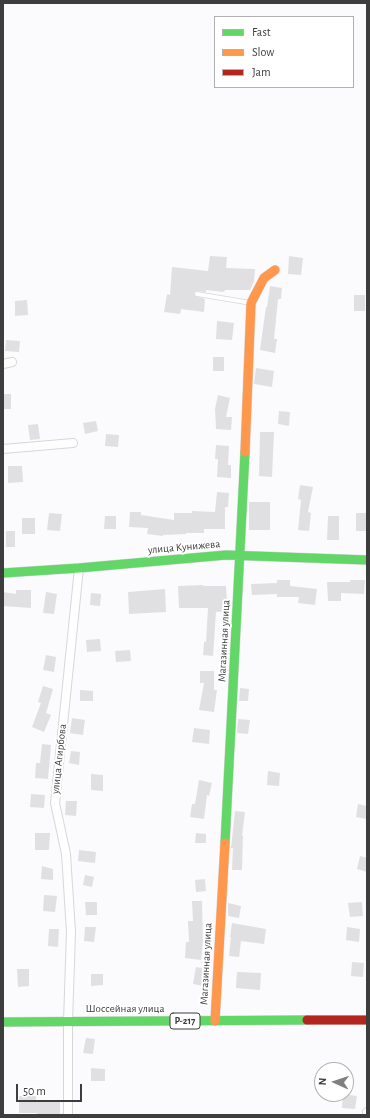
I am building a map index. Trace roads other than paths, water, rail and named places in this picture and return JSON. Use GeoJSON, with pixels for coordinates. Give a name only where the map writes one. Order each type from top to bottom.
{"type":"FeatureCollection","features":[{"type":"Feature","properties":{"kind":"main road","name":"Магазинная улица"},"geometry":{"type":"LineString","coordinates":[[215,1021],[240,556],[251,303],[264,278],[275,270]]}},
{"type":"Feature","properties":{"kind":"main road","name":"улица Кунижева"},"geometry":{"type":"LineString","coordinates":[[3,573],[226,555],[367,560]]}},
{"type":"Feature","properties":{"kind":"main road","name":"Шоссейная улица"},"geometry":{"type":"LineString","coordinates":[[3,1022],[367,1020]]}},
{"type":"Feature","properties":{"kind":"street"},"geometry":{"type":"LineString","coordinates":[[3,364],[12,362]]}},
{"type":"Feature","properties":{"kind":"street"},"geometry":{"type":"LineString","coordinates":[[3,449],[74,443]]}},
{"type":"Feature","properties":{"kind":"street","name":"улица Агирбова"},"geometry":{"type":"LineString","coordinates":[[68,1115],[68,1022],[71,932],[66,854],[55,803],[79,568]]}},
{"type":"Feature","properties":{"kind":"lane"},"geometry":{"type":"LineString","coordinates":[[197,294],[251,303]]}}]}
